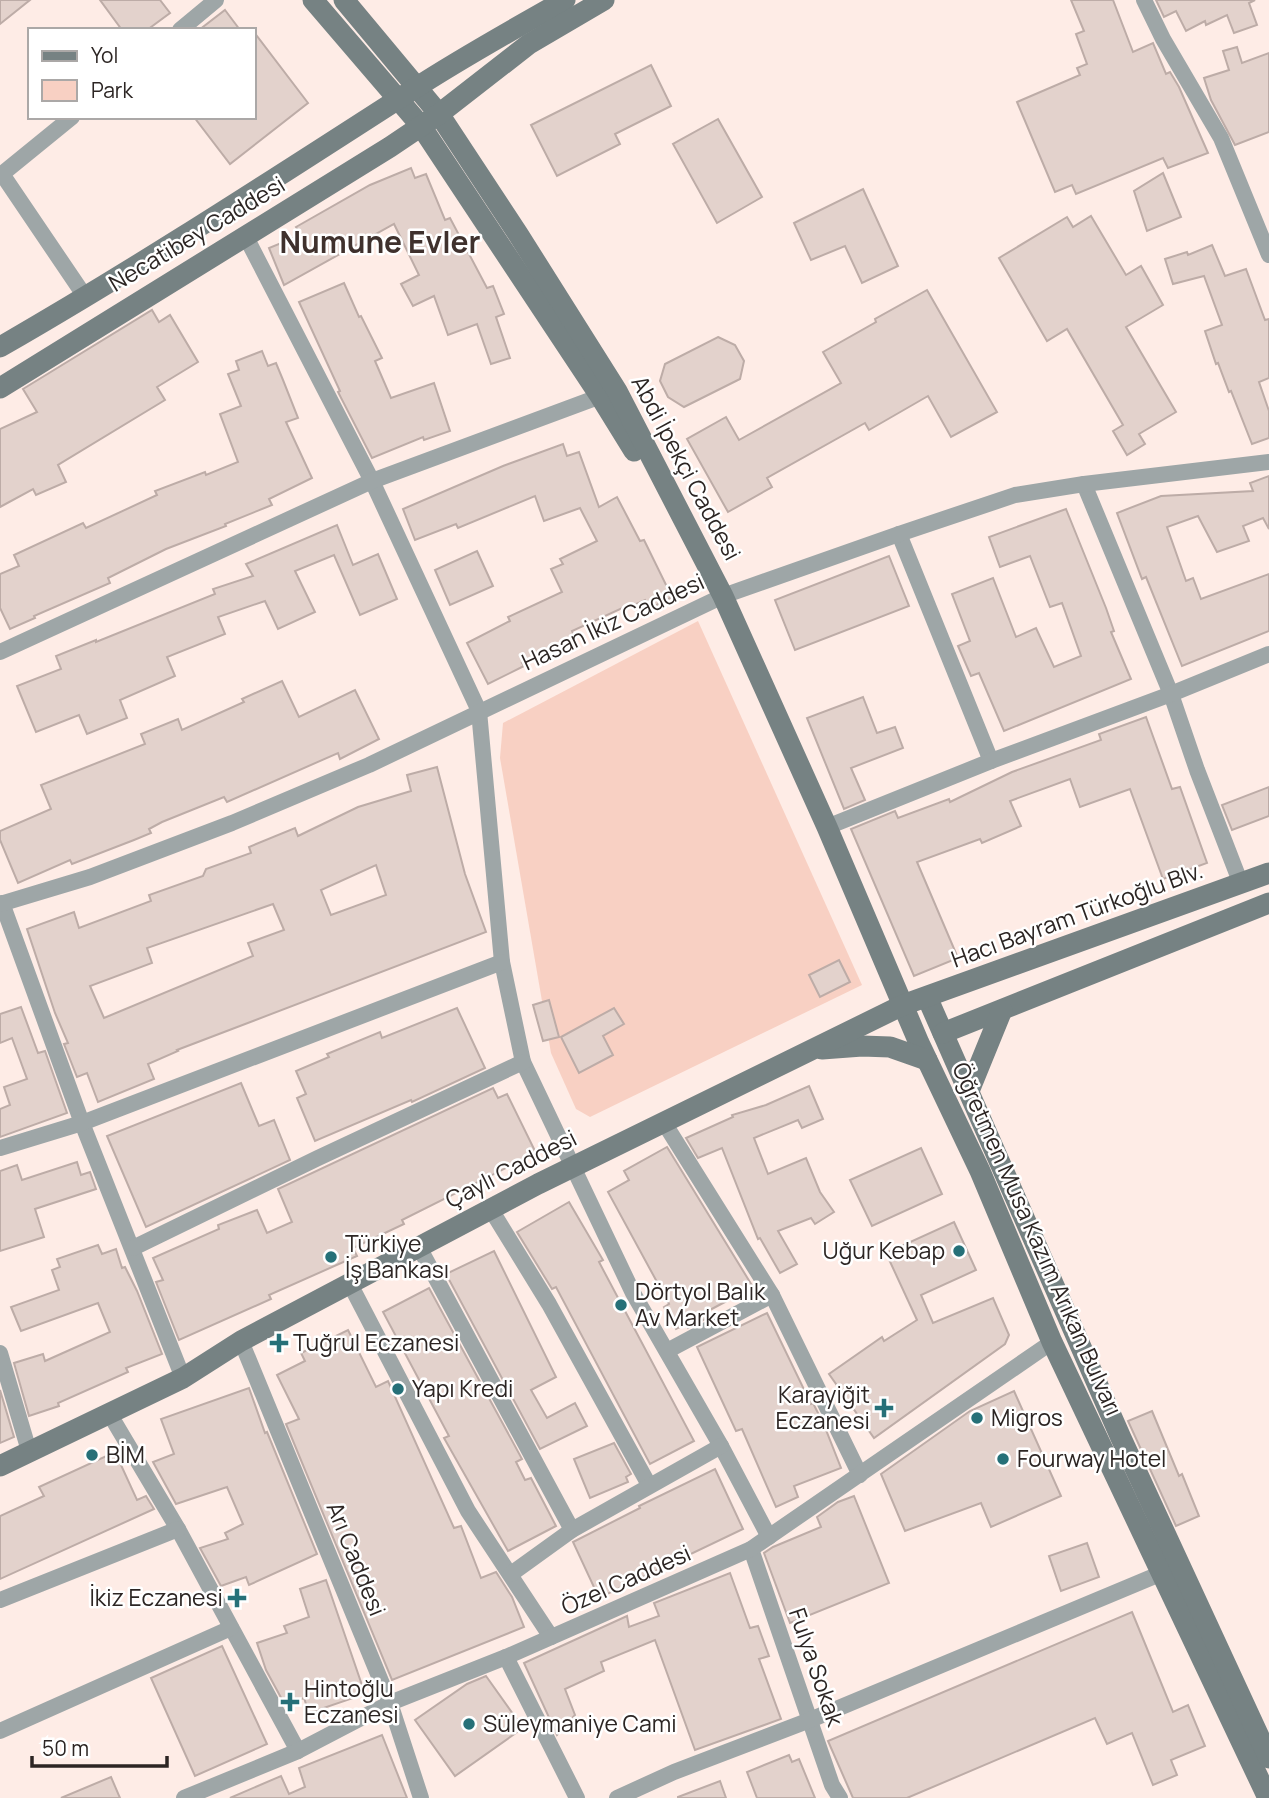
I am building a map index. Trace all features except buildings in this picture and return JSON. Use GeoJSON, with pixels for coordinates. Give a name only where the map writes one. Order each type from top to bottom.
{"type":"FeatureCollection","features":[{"type":"Feature","properties":{"kind":"street"},"geometry":{"type":"LineString","coordinates":[[182,28],[216,0]]}},
{"type":"Feature","properties":{"kind":"street"},"geometry":{"type":"LineString","coordinates":[[0,652],[372,481],[608,393],[421,126],[313,0]]}},
{"type":"Feature","properties":{"kind":"street","name":"Abdi İpekçi Caddesi"},"geometry":{"type":"LineString","coordinates":[[344,0],[439,114],[526,245],[723,596],[827,827],[903,1005]]}},
{"type":"Feature","properties":{"kind":"street","name":"Necatibey Caddesi"},"geometry":{"type":"LineString","coordinates":[[0,347],[86,298],[416,88],[565,0]]}},
{"type":"Feature","properties":{"kind":"street","name":"Necatibey Caddesi"},"geometry":{"type":"LineString","coordinates":[[0,388],[421,126],[529,44],[604,0]]}},
{"type":"Feature","properties":{"kind":"street"},"geometry":{"type":"LineString","coordinates":[[1144,0],[1163,39],[1221,138],[1269,255]]}},
{"type":"Feature","properties":{"kind":"street"},"geometry":{"type":"LineString","coordinates":[[70,119],[2,174],[86,298]]}},
{"type":"Feature","properties":{"kind":"street"},"geometry":{"type":"LineString","coordinates":[[246,237],[372,481],[478,711],[502,962],[523,1062],[633,1293],[721,1446],[769,1537]]}},
{"type":"Feature","properties":{"kind":"street","name":"Hasan İkiz Caddesi"},"geometry":{"type":"LineString","coordinates":[[1,904],[90,877],[232,823],[369,765],[723,596],[899,534],[1015,495],[1269,462]]}},
{"type":"Feature","properties":{"kind":"street"},"geometry":{"type":"LineString","coordinates":[[1084,484],[1171,694],[1241,884]]}},
{"type":"Feature","properties":{"kind":"street"},"geometry":{"type":"LineString","coordinates":[[899,534],[991,761]]}},
{"type":"Feature","properties":{"kind":"street"},"geometry":{"type":"LineString","coordinates":[[827,827],[1269,654]]}},
{"type":"Feature","properties":{"kind":"street","name":"Hacı Bayram Türkoğlu Blv."},"geometry":{"type":"LineString","coordinates":[[903,1005],[1269,873]]}},
{"type":"Feature","properties":{"kind":"street"},"geometry":{"type":"LineString","coordinates":[[943,1033],[1269,903]]}},
{"type":"Feature","properties":{"kind":"street"},"geometry":{"type":"LineString","coordinates":[[1,904],[82,1123],[183,1378]]}},
{"type":"Feature","properties":{"kind":"street"},"geometry":{"type":"LineString","coordinates":[[0,1148],[82,1123],[502,962]]}},
{"type":"Feature","properties":{"kind":"street","name":"Öğretmen Musa Kazım Arıkan Bulvarı"},"geometry":{"type":"LineString","coordinates":[[927,997],[1121,1438],[1269,1758]]}},
{"type":"Feature","properties":{"kind":"street","name":"Çaylı Caddesi"},"geometry":{"type":"LineString","coordinates":[[0,1466],[183,1378],[241,1340],[490,1208],[903,1005]]}},
{"type":"Feature","properties":{"kind":"street","name":"Öğretmen Musa Kazım Arıkan Bulvarı"},"geometry":{"type":"LineString","coordinates":[[903,1005],[979,1171],[1052,1342],[1268,1798]]}},
{"type":"Feature","properties":{"kind":"street"},"geometry":{"type":"LineString","coordinates":[[969,1091],[1002,1010]]}},
{"type":"Feature","properties":{"kind":"street"},"geometry":{"type":"LineString","coordinates":[[809,1050],[890,1047],[927,1060]]}},
{"type":"Feature","properties":{"kind":"street"},"geometry":{"type":"LineString","coordinates":[[133,1248],[523,1062]]}},
{"type":"Feature","properties":{"kind":"street"},"geometry":{"type":"LineString","coordinates":[[663,1121],[772,1295],[860,1475]]}},
{"type":"Feature","properties":{"kind":"street"},"geometry":{"type":"LineString","coordinates":[[490,1208],[549,1304],[649,1485]]}},
{"type":"Feature","properties":{"kind":"street"},"geometry":{"type":"LineString","coordinates":[[419,1247],[572,1530]]}},
{"type":"Feature","properties":{"kind":"street"},"geometry":{"type":"LineString","coordinates":[[350,1284],[468,1511],[551,1637]]}},
{"type":"Feature","properties":{"kind":"street"},"geometry":{"type":"LineString","coordinates":[[667,1351],[772,1295]]}},
{"type":"Feature","properties":{"kind":"street"},"geometry":{"type":"LineString","coordinates":[[1052,1342],[1075,1330]]}},
{"type":"Feature","properties":{"kind":"street","name":"Arı Caddesi"},"geometry":{"type":"LineString","coordinates":[[241,1340],[390,1703],[421,1798]]}},
{"type":"Feature","properties":{"kind":"street","name":"Özel Caddesi"},"geometry":{"type":"LineString","coordinates":[[184,1798],[298,1751],[390,1703],[506,1657],[751,1549],[1052,1342]]}},
{"type":"Feature","properties":{"kind":"street"},"geometry":{"type":"LineString","coordinates":[[0,1353],[4,1383],[29,1451]]}},
{"type":"Feature","properties":{"kind":"street"},"geometry":{"type":"LineString","coordinates":[[108,1412],[178,1530],[298,1751]]}},
{"type":"Feature","properties":{"kind":"street"},"geometry":{"type":"LineString","coordinates":[[511,1574],[572,1530],[721,1446]]}},
{"type":"Feature","properties":{"kind":"street"},"geometry":{"type":"LineString","coordinates":[[0,1600],[178,1530]]}},
{"type":"Feature","properties":{"kind":"street","name":"Fulya Sokak"},"geometry":{"type":"LineString","coordinates":[[751,1549],[832,1785],[840,1798]]}},
{"type":"Feature","properties":{"kind":"street"},"geometry":{"type":"LineString","coordinates":[[617,1798],[674,1772],[810,1720],[1162,1573]]}},
{"type":"Feature","properties":{"kind":"street"},"geometry":{"type":"LineString","coordinates":[[0,1731],[231,1628]]}},
{"type":"Feature","properties":{"kind":"street"},"geometry":{"type":"LineString","coordinates":[[506,1657],[577,1798]]}},
{"type":"Feature","properties":{"kind":"green space"},"geometry":{"type":"Polygon","coordinates":[[[698,621],[862,985],[590,1117],[576,1109],[551,1053],[500,758],[503,723],[698,621]]]}},
{"type":"Feature","properties":{"kind":"place","name":"Uğur Kebap"},"geometry":{"type":"Point","coordinates":[959,1251]}},
{"type":"Feature","properties":{"kind":"place","name":"Türkiye İş Bankası"},"geometry":{"type":"Point","coordinates":[331,1257]}},
{"type":"Feature","properties":{"kind":"place","name":"Dörtyol Balık Av Market"},"geometry":{"type":"Point","coordinates":[621,1305]}},
{"type":"Feature","properties":{"kind":"place","name":"Tuğrul Eczanesi"},"geometry":{"type":"Point","coordinates":[279,1343]}},
{"type":"Feature","properties":{"kind":"place","name":"Yapı Kredi"},"geometry":{"type":"Point","coordinates":[398,1389]}},
{"type":"Feature","properties":{"kind":"place","name":"Karayiğit Eczanesi"},"geometry":{"type":"Point","coordinates":[884,1408]}},
{"type":"Feature","properties":{"kind":"place","name":"Migros"},"geometry":{"type":"Point","coordinates":[977,1418]}},
{"type":"Feature","properties":{"kind":"place","name":"BİM"},"geometry":{"type":"Point","coordinates":[92,1455]}},
{"type":"Feature","properties":{"kind":"place","name":"Fourway Hotel"},"geometry":{"type":"Point","coordinates":[1003,1459]}},
{"type":"Feature","properties":{"kind":"place","name":"İkiz Eczanesi"},"geometry":{"type":"Point","coordinates":[237,1598]}},
{"type":"Feature","properties":{"kind":"place","name":"Hintoğlu Eczanesi"},"geometry":{"type":"Point","coordinates":[290,1702]}},
{"type":"Feature","properties":{"kind":"place","name":"Süleymaniye Cami"},"geometry":{"type":"Point","coordinates":[469,1724]}},
{"type":"Feature","properties":{"kind":"district","name":"Numune Evler"},"geometry":{"type":"Point","coordinates":[380,243]}}]}
